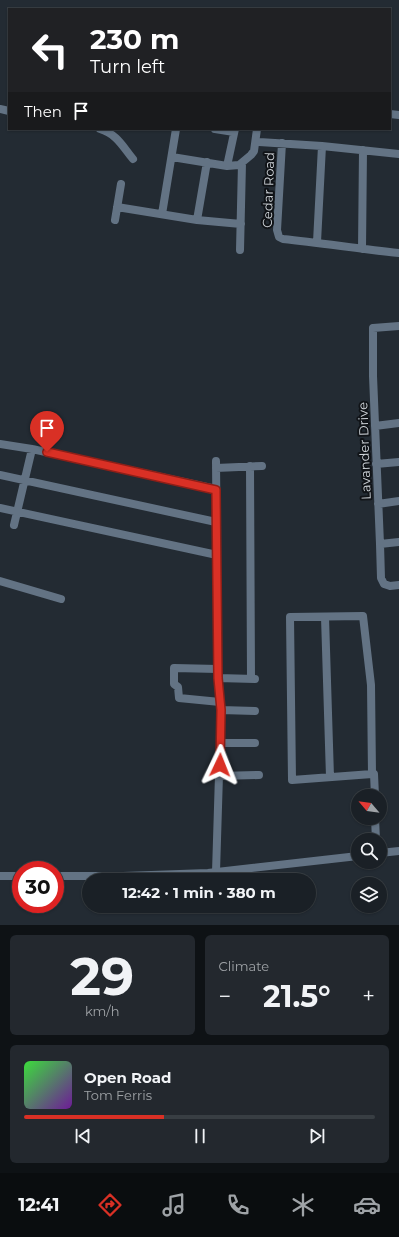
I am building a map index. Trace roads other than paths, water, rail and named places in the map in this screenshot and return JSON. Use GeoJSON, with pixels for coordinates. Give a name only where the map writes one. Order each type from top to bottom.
{"type":"FeatureCollection","features":[{"type":"Feature","properties":{"kind":"street"},"geometry":{"type":"LineString","coordinates":[[103,130],[116,136],[133,159]]}},
{"type":"Feature","properties":{"kind":"street"},"geometry":{"type":"LineString","coordinates":[[162,214],[176,130]]}},
{"type":"Feature","properties":{"kind":"street"},"geometry":{"type":"LineString","coordinates":[[172,157],[235,166],[251,156],[254,150],[257,130]]}},
{"type":"Feature","properties":{"kind":"street"},"geometry":{"type":"LineString","coordinates":[[227,166],[234,131]]}},
{"type":"Feature","properties":{"kind":"street"},"geometry":{"type":"LineString","coordinates":[[259,142],[322,146],[399,154]]}},
{"type":"Feature","properties":{"kind":"street","name":"Cedar Road"},"geometry":{"type":"LineString","coordinates":[[282,143],[277,230],[279,237],[283,239],[317,242]]}},
{"type":"Feature","properties":{"kind":"street"},"geometry":{"type":"LineString","coordinates":[[322,146],[317,242],[362,250],[399,253]]}},
{"type":"Feature","properties":{"kind":"street"},"geometry":{"type":"LineString","coordinates":[[362,250],[363,150]]}},
{"type":"Feature","properties":{"kind":"street"},"geometry":{"type":"LineString","coordinates":[[197,220],[207,162]]}},
{"type":"Feature","properties":{"kind":"street"},"geometry":{"type":"LineString","coordinates":[[240,250],[242,163]]}},
{"type":"Feature","properties":{"kind":"street"},"geometry":{"type":"LineString","coordinates":[[115,220],[121,184]]}},
{"type":"Feature","properties":{"kind":"street"},"geometry":{"type":"LineString","coordinates":[[117,207],[197,220],[241,224]]}},
{"type":"Feature","properties":{"kind":"street","name":"Lavander Drive"},"geometry":{"type":"LineString","coordinates":[[399,326],[373,328],[373,376],[381,578],[384,584],[390,586],[399,585]]}},
{"type":"Feature","properties":{"kind":"street"},"geometry":{"type":"LineString","coordinates":[[375,426],[399,423]]}},
{"type":"Feature","properties":{"kind":"street"},"geometry":{"type":"LineString","coordinates":[[0,444],[32,449],[216,490]]}},
{"type":"Feature","properties":{"kind":"street"},"geometry":{"type":"LineString","coordinates":[[14,526],[32,449]]}},
{"type":"Feature","properties":{"kind":"street"},"geometry":{"type":"LineString","coordinates":[[376,464],[399,462]]}},
{"type":"Feature","properties":{"kind":"street"},"geometry":{"type":"LineString","coordinates":[[216,872],[221,706],[218,678],[216,464],[262,466]]}},
{"type":"Feature","properties":{"kind":"street"},"geometry":{"type":"LineString","coordinates":[[218,678],[253,678],[250,466]]}},
{"type":"Feature","properties":{"kind":"street"},"geometry":{"type":"LineString","coordinates":[[0,475],[216,522]]}},
{"type":"Feature","properties":{"kind":"street"},"geometry":{"type":"LineString","coordinates":[[378,504],[399,501]]}},
{"type":"Feature","properties":{"kind":"street"},"geometry":{"type":"LineString","coordinates":[[0,508],[217,555]]}},
{"type":"Feature","properties":{"kind":"street"},"geometry":{"type":"LineString","coordinates":[[380,544],[399,542]]}},
{"type":"Feature","properties":{"kind":"street"},"geometry":{"type":"LineString","coordinates":[[0,581],[61,599]]}},
{"type":"Feature","properties":{"kind":"street"},"geometry":{"type":"LineString","coordinates":[[372,774],[292,780],[290,617],[363,616],[371,685],[372,774],[374,774],[375,789]]}},
{"type":"Feature","properties":{"kind":"street"},"geometry":{"type":"LineString","coordinates":[[325,617],[330,777]]}},
{"type":"Feature","properties":{"kind":"street"},"geometry":{"type":"LineString","coordinates":[[218,669],[174,668],[174,684],[178,687],[179,698],[255,711]]}},
{"type":"Feature","properties":{"kind":"street"},"geometry":{"type":"LineString","coordinates":[[220,743],[255,743]]}},
{"type":"Feature","properties":{"kind":"street"},"geometry":{"type":"LineString","coordinates":[[219,776],[259,775]]}},
{"type":"Feature","properties":{"kind":"street"},"geometry":{"type":"LineString","coordinates":[[387,852],[399,851]]}},
{"type":"Feature","properties":{"kind":"street"},"geometry":{"type":"LineString","coordinates":[[64,876],[123,876],[216,872],[351,857]]}},
{"type":"Feature","properties":{"kind":"street"},"geometry":{"type":"LineString","coordinates":[[0,876],[12,876]]}}]}
